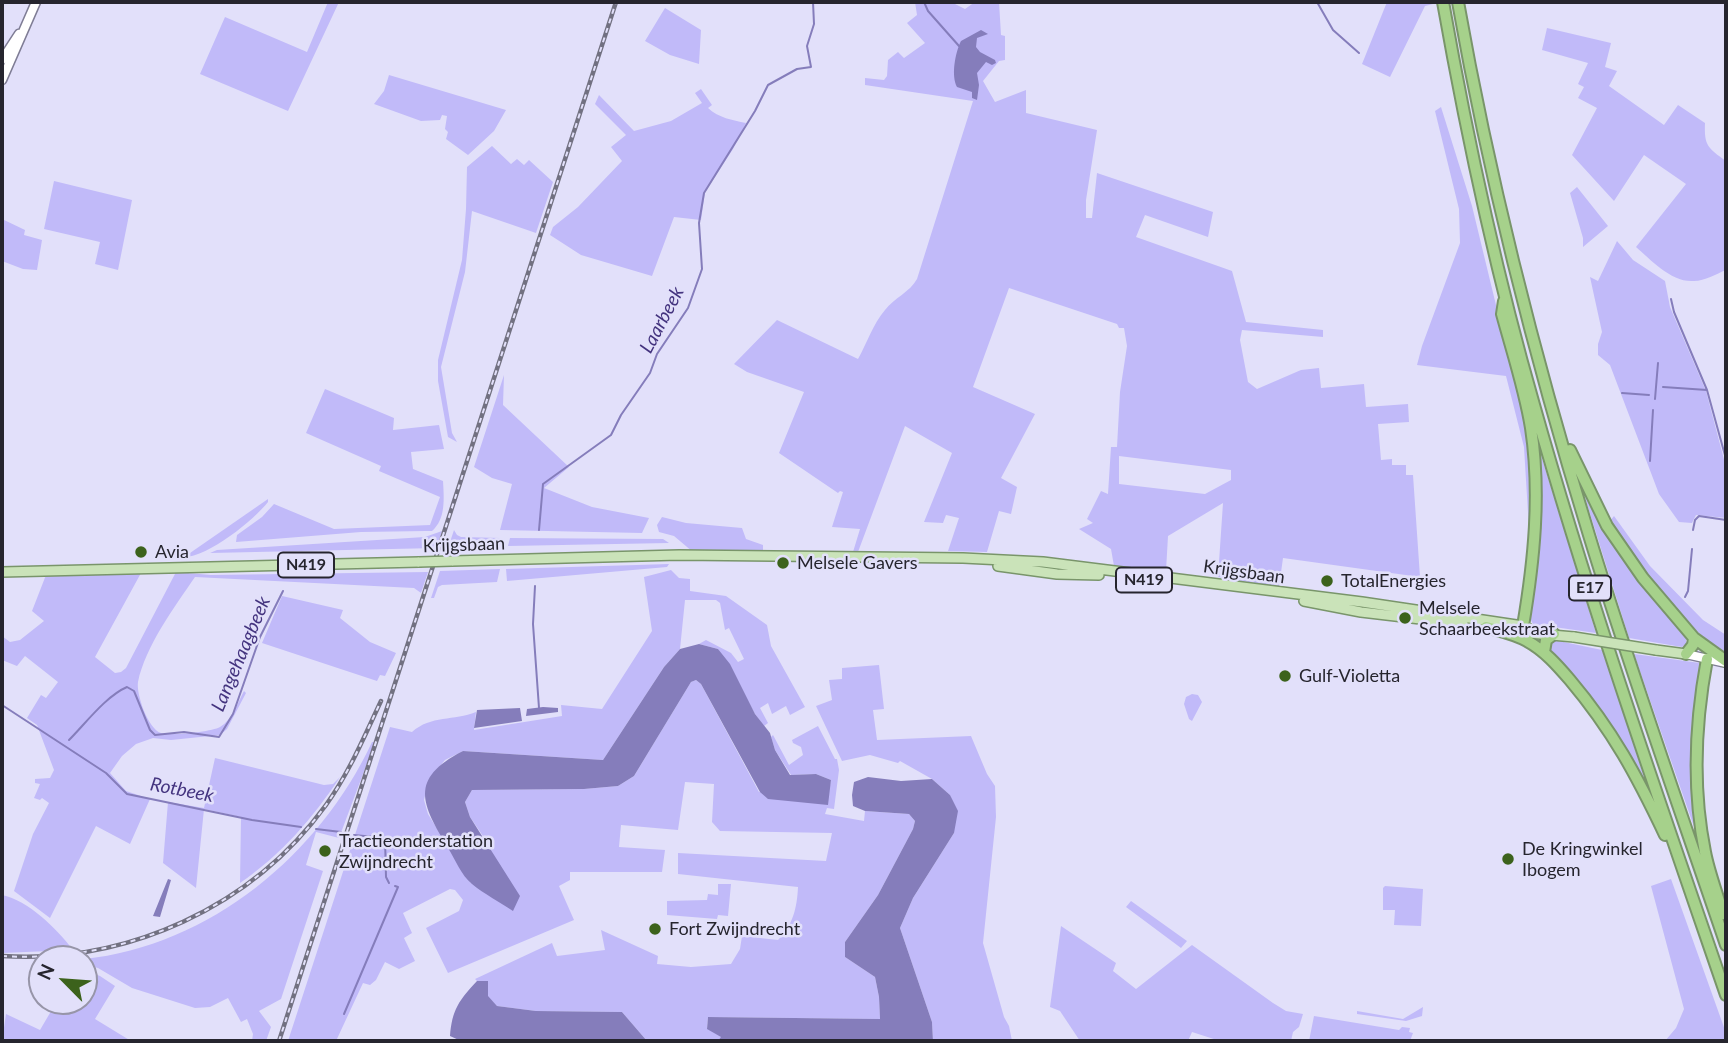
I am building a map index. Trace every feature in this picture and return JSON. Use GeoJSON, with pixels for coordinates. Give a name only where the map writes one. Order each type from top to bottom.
{"type":"FeatureCollection","features":[{"type":"Feature","properties":{"kind":"highway","name":"E17"},"geometry":{"type":"LineString","coordinates":[[1443,2],[1457,82],[1505,295],[1534,405],[1575,543],[1726,995]]}},
{"type":"Feature","properties":{"kind":"highway","name":"E17"},"geometry":{"type":"LineString","coordinates":[[1458,2],[1518,285],[1556,425],[1632,668],[1726,944]]}},
{"type":"Feature","properties":{"kind":"highway"},"geometry":{"type":"LineString","coordinates":[[1505,295],[1502,314],[1531,428],[1536,486],[1535,542],[1528,630]]}},
{"type":"Feature","properties":{"kind":"highway"},"geometry":{"type":"LineString","coordinates":[[1556,425],[1564,432],[1572,456],[1607,527],[1661,602],[1693,638],[1726,662]]}},
{"type":"Feature","properties":{"kind":"highway"},"geometry":{"type":"LineString","coordinates":[[1486,627],[1525,640],[1544,652],[1595,710],[1621,747],[1685,877]]}},
{"type":"Feature","properties":{"kind":"highway"},"geometry":{"type":"LineString","coordinates":[[1544,652],[1546,640],[1554,634]]}},
{"type":"Feature","properties":{"kind":"highway"},"geometry":{"type":"LineString","coordinates":[[1686,654],[1693,638]]}},
{"type":"Feature","properties":{"kind":"highway"},"geometry":{"type":"LineString","coordinates":[[1707,659],[1696,750],[1696,779],[1706,855],[1726,925],[1726,944]]}},
{"type":"Feature","properties":{"kind":"main road"},"geometry":{"type":"LineString","coordinates":[[2,60],[36,2]]}},
{"type":"Feature","properties":{"kind":"main road"},"geometry":{"type":"LineString","coordinates":[[2,80],[24,25]]}},
{"type":"Feature","properties":{"kind":"main road","name":"Krijgsbaan"},"geometry":{"type":"LineString","coordinates":[[2,572],[679,555],[963,558],[1361,607],[1424,612],[1726,662]]}},
{"type":"Feature","properties":{"kind":"main road","name":"Krijgsbaan"},"geometry":{"type":"LineString","coordinates":[[1361,607],[1387,615],[1528,630]]}},
{"type":"Feature","properties":{"kind":"main road","name":"N419"},"geometry":{"type":"LineString","coordinates":[[1387,615],[1419,616],[1424,612]]}},
{"type":"Feature","properties":{"kind":"shaded area"},"geometry":{"type":"Polygon","coordinates":[[[328,2],[339,2],[288,111],[200,74],[225,17],[307,52],[328,2]]]}},
{"type":"Feature","properties":{"kind":"shaded area"},"geometry":{"type":"Polygon","coordinates":[[[915,2],[951,2],[965,9],[975,2],[999,2],[1001,35],[1005,36],[1005,60],[999,61],[983,81],[995,102],[1026,90],[1026,113],[1097,130],[1086,200],[1086,218],[1092,218],[1097,173],[1213,212],[1208,237],[1145,215],[1136,237],[1232,271],[1246,322],[1323,330],[1323,337],[1242,330],[1240,340],[1248,382],[1257,389],[1301,370],[1319,368],[1321,388],[1364,384],[1366,407],[1408,404],[1409,422],[1378,424],[1381,460],[1392,459],[1392,465],[1406,465],[1406,475],[1413,475],[1420,577],[1283,558],[1279,587],[1218,577],[1223,503],[1168,536],[1166,571],[1114,566],[1111,549],[1079,529],[1093,523],[1087,519],[1101,491],[1108,494],[1111,447],[1117,447],[1120,392],[1127,346],[1124,328],[1009,288],[973,387],[1035,414],[1001,478],[1017,487],[1011,514],[999,511],[987,552],[948,551],[959,518],[946,515],[943,523],[924,522],[952,453],[905,426],[858,552],[853,552],[860,529],[832,527],[843,492],[838,493],[779,453],[804,392],[747,372],[734,364],[777,320],[858,359],[881,315],[917,279],[973,101],[865,85],[865,78],[884,80],[887,76],[888,60],[898,52],[904,58],[925,43],[907,23],[917,15],[915,2]],[[1119,456],[1119,484],[1205,494],[1231,480],[1231,470],[1119,456]]]}},
{"type":"Feature","properties":{"kind":"shaded area"},"geometry":{"type":"Polygon","coordinates":[[[1387,2],[1433,4],[1425,6],[1390,77],[1362,64],[1387,2]]]}},
{"type":"Feature","properties":{"kind":"shaded area"},"geometry":{"type":"Polygon","coordinates":[[[665,8],[701,30],[699,64],[670,55],[645,41],[665,8]]]}},
{"type":"Feature","properties":{"kind":"shaded area"},"geometry":{"type":"Polygon","coordinates":[[[1547,28],[1611,43],[1605,67],[1617,71],[1609,86],[1664,125],[1678,105],[1705,123],[1708,146],[1726,161],[1726,270],[1702,280],[1686,281],[1662,270],[1636,247],[1686,184],[1644,155],[1614,201],[1572,155],[1597,108],[1578,98],[1584,87],[1578,84],[1588,63],[1542,50],[1547,28]]]}},
{"type":"Feature","properties":{"kind":"shaded area"},"geometry":{"type":"Polygon","coordinates":[[[981,30],[988,34],[977,38],[976,47],[996,63],[992,65],[986,62],[977,73],[977,100],[972,98],[972,92],[957,87],[954,71],[961,41],[981,30]]]}},
{"type":"Feature","properties":{"kind":"shaded area"},"geometry":{"type":"Polygon","coordinates":[[[389,75],[506,110],[494,131],[468,155],[446,139],[447,116],[442,115],[440,120],[421,121],[374,104],[384,91],[389,75]]]}},
{"type":"Feature","properties":{"kind":"shaded area"},"geometry":{"type":"Polygon","coordinates":[[[701,89],[712,105],[708,108],[726,118],[746,123],[733,149],[705,192],[701,220],[674,217],[652,276],[581,255],[550,235],[553,227],[578,207],[622,161],[611,147],[626,135],[595,104],[599,95],[634,131],[671,121],[702,103],[695,93],[701,89]]]}},
{"type":"Feature","properties":{"kind":"shaded area"},"geometry":{"type":"Polygon","coordinates":[[[1441,107],[1472,206],[1526,429],[1532,490],[1530,546],[1524,447],[1506,376],[1417,365],[1460,243],[1459,209],[1435,111],[1441,107]]]}},
{"type":"Feature","properties":{"kind":"shaded area"},"geometry":{"type":"Polygon","coordinates":[[[492,146],[511,164],[517,159],[524,165],[529,160],[553,182],[536,233],[472,211],[465,272],[441,367],[452,433],[457,442],[448,437],[438,381],[438,360],[462,260],[467,167],[492,146]]]}},
{"type":"Feature","properties":{"kind":"shaded area"},"geometry":{"type":"Polygon","coordinates":[[[54,181],[132,200],[118,270],[95,264],[100,242],[44,229],[54,181]]]}},
{"type":"Feature","properties":{"kind":"shaded area"},"geometry":{"type":"Polygon","coordinates":[[[1577,187],[1608,226],[1583,247],[1583,238],[1570,193],[1577,187]]]}},
{"type":"Feature","properties":{"kind":"shaded area"},"geometry":{"type":"Polygon","coordinates":[[[2,219],[25,230],[24,235],[42,240],[37,270],[23,269],[2,261],[2,219]]]}},
{"type":"Feature","properties":{"kind":"shaded area"},"geometry":{"type":"Polygon","coordinates":[[[1617,241],[1633,260],[1665,281],[1670,307],[1706,391],[1726,467],[1726,518],[1696,515],[1692,523],[1679,522],[1659,494],[1610,365],[1598,355],[1602,332],[1590,277],[1598,281],[1617,241]]]}},
{"type":"Feature","properties":{"kind":"shaded area"},"geometry":{"type":"Polygon","coordinates":[[[504,375],[503,405],[569,467],[544,488],[592,507],[649,518],[642,533],[500,530],[512,484],[492,478],[474,467],[504,375]]]}},
{"type":"Feature","properties":{"kind":"shaded area"},"geometry":{"type":"Polygon","coordinates":[[[325,389],[394,418],[393,430],[439,425],[444,449],[411,452],[413,469],[443,481],[442,514],[432,531],[361,532],[236,542],[237,535],[262,517],[274,504],[334,529],[430,525],[440,497],[379,471],[381,466],[306,433],[325,389]]]}},
{"type":"Feature","properties":{"kind":"shaded area"},"geometry":{"type":"Polygon","coordinates":[[[1536,439],[1596,633],[1533,624],[1530,618],[1541,524],[1536,439]]]}},
{"type":"Feature","properties":{"kind":"shaded area"},"geometry":{"type":"Polygon","coordinates":[[[1580,482],[1627,563],[1686,635],[1686,644],[1682,647],[1629,638],[1580,482]]]}},
{"type":"Feature","properties":{"kind":"shaded area"},"geometry":{"type":"Polygon","coordinates":[[[268,499],[261,510],[241,528],[215,546],[191,556],[181,557],[182,554],[190,553],[268,499]]]}},
{"type":"Feature","properties":{"kind":"shaded area"},"geometry":{"type":"Polygon","coordinates":[[[1614,516],[1650,566],[1703,620],[1726,635],[1726,653],[1691,626],[1661,594],[1609,522],[1614,516]]]}},
{"type":"Feature","properties":{"kind":"shaded area"},"geometry":{"type":"Polygon","coordinates":[[[662,517],[686,523],[742,528],[746,539],[763,545],[763,551],[693,552],[674,536],[659,532],[657,525],[662,517]]]}},
{"type":"Feature","properties":{"kind":"shaded area"},"geometry":{"type":"Polygon","coordinates":[[[454,530],[461,537],[500,538],[502,547],[448,548],[454,530]]]}},
{"type":"Feature","properties":{"kind":"shaded area"},"geometry":{"type":"Polygon","coordinates":[[[442,531],[437,548],[210,553],[217,550],[425,537],[442,531]]]}},
{"type":"Feature","properties":{"kind":"shaded area"},"geometry":{"type":"Polygon","coordinates":[[[510,538],[663,539],[669,543],[508,546],[510,538]]]}},
{"type":"Feature","properties":{"kind":"shaded area"},"geometry":{"type":"Polygon","coordinates":[[[669,564],[667,567],[507,581],[506,569],[669,564]]]}},
{"type":"Feature","properties":{"kind":"shaded area"},"geometry":{"type":"Polygon","coordinates":[[[500,569],[497,582],[442,585],[438,587],[434,598],[431,598],[440,571],[500,569]]]}},
{"type":"Feature","properties":{"kind":"shaded area"},"geometry":{"type":"Polygon","coordinates":[[[671,570],[679,578],[690,579],[690,591],[726,596],[767,625],[771,646],[805,707],[790,715],[786,706],[772,714],[768,703],[760,708],[768,723],[764,726],[718,649],[699,644],[706,640],[731,653],[738,662],[744,659],[729,628],[725,630],[720,603],[716,600],[685,600],[680,649],[664,667],[603,760],[463,751],[445,760],[429,779],[424,800],[428,814],[471,883],[487,842],[470,817],[465,802],[472,790],[618,786],[634,776],[691,682],[696,680],[701,684],[759,792],[829,790],[831,780],[816,774],[791,775],[775,750],[771,737],[773,735],[789,765],[803,755],[801,747],[792,740],[818,726],[837,759],[839,770],[834,809],[827,808],[825,814],[864,821],[865,811],[909,814],[915,821],[878,895],[845,942],[845,957],[875,977],[880,1019],[708,1017],[707,1028],[722,1037],[718,1041],[647,1041],[622,1012],[536,1011],[497,1006],[487,996],[488,981],[475,979],[552,943],[557,956],[605,950],[601,930],[658,956],[657,964],[691,967],[731,964],[740,949],[742,936],[778,940],[793,916],[798,887],[678,874],[678,853],[826,861],[832,833],[720,831],[712,822],[714,784],[685,782],[678,830],[621,825],[619,847],[665,850],[662,872],[570,872],[570,880],[559,886],[574,920],[448,973],[426,928],[459,911],[463,900],[455,890],[450,889],[403,913],[412,933],[404,938],[415,961],[399,969],[385,962],[376,980],[370,985],[363,983],[336,1041],[288,1041],[390,727],[412,732],[427,723],[476,712],[474,730],[562,716],[561,705],[602,709],[652,631],[644,577],[671,570]]]}},
{"type":"Feature","properties":{"kind":"shaded area"},"geometry":{"type":"Polygon","coordinates":[[[176,572],[211,575],[428,572],[421,593],[414,588],[195,577],[147,655],[138,682],[144,710],[152,725],[161,733],[181,734],[208,730],[224,724],[244,691],[246,693],[227,729],[220,735],[171,740],[153,738],[136,744],[122,756],[110,773],[126,791],[150,799],[130,844],[96,826],[50,918],[14,891],[33,834],[49,803],[42,798],[34,798],[40,784],[35,783],[35,779],[50,778],[54,770],[37,725],[27,718],[41,695],[46,698],[58,682],[25,656],[17,666],[2,660],[2,636],[10,642],[20,640],[44,621],[32,611],[46,575],[141,573],[95,657],[115,673],[121,672],[126,668],[176,572]]]}},
{"type":"Feature","properties":{"kind":"shaded area"},"geometry":{"type":"Polygon","coordinates":[[[282,596],[343,610],[340,618],[370,642],[396,653],[385,676],[380,675],[377,681],[262,643],[282,596]]]}},
{"type":"Feature","properties":{"kind":"shaded area"},"geometry":{"type":"Polygon","coordinates":[[[1554,640],[1602,650],[1651,797],[1619,738],[1600,711],[1549,652],[1549,644],[1554,640]]]}},
{"type":"Feature","properties":{"kind":"shaded area"},"geometry":{"type":"Polygon","coordinates":[[[699,644],[718,649],[730,664],[755,714],[770,733],[775,750],[790,775],[816,774],[831,780],[828,805],[768,799],[760,792],[701,684],[696,680],[691,682],[634,776],[618,786],[472,790],[465,802],[470,817],[520,896],[513,911],[468,880],[439,832],[427,805],[427,782],[434,772],[445,761],[463,751],[603,760],[664,667],[680,649],[699,644]]]}},
{"type":"Feature","properties":{"kind":"shaded area"},"geometry":{"type":"Polygon","coordinates":[[[1634,654],[1700,663],[1703,668],[1693,750],[1701,847],[1634,654]]]}},
{"type":"Feature","properties":{"kind":"shaded area"},"geometry":{"type":"Polygon","coordinates":[[[879,665],[884,709],[873,710],[877,740],[971,736],[995,786],[996,817],[983,943],[1012,1041],[933,1041],[932,1022],[900,928],[913,898],[954,833],[950,795],[932,779],[900,761],[898,763],[870,755],[842,761],[816,706],[832,700],[829,680],[842,679],[842,668],[879,665]]]}},
{"type":"Feature","properties":{"kind":"shaded area"},"geometry":{"type":"Polygon","coordinates":[[[1198,695],[1202,702],[1192,721],[1184,704],[1186,697],[1198,695]]]}},
{"type":"Feature","properties":{"kind":"shaded area"},"geometry":{"type":"Polygon","coordinates":[[[520,708],[522,721],[474,728],[477,710],[520,708]]]}},
{"type":"Feature","properties":{"kind":"shaded area"},"geometry":{"type":"Polygon","coordinates":[[[558,708],[558,712],[526,716],[527,709],[558,708]]]}},
{"type":"Feature","properties":{"kind":"shaded area"},"geometry":{"type":"Polygon","coordinates":[[[372,742],[375,742],[339,838],[316,832],[306,865],[323,871],[281,999],[259,1011],[271,1027],[266,1041],[252,1041],[253,1034],[247,1019],[241,1022],[228,998],[210,1007],[195,1008],[132,988],[98,968],[98,957],[130,951],[175,935],[217,914],[256,888],[291,856],[323,821],[350,783],[372,742]]]}},
{"type":"Feature","properties":{"kind":"shaded area"},"geometry":{"type":"Polygon","coordinates":[[[215,758],[324,785],[333,784],[340,777],[295,835],[240,883],[241,817],[204,809],[196,888],[163,863],[168,802],[204,808],[215,758]]]}},
{"type":"Feature","properties":{"kind":"shaded area"},"geometry":{"type":"Polygon","coordinates":[[[868,777],[901,781],[932,779],[950,795],[958,811],[954,833],[913,898],[900,928],[932,1022],[933,1041],[718,1041],[721,1037],[707,1029],[708,1017],[880,1019],[875,977],[845,957],[845,942],[878,895],[915,821],[909,814],[865,811],[853,806],[854,782],[868,777]]]}},
{"type":"Feature","properties":{"kind":"shaded area"},"geometry":{"type":"Polygon","coordinates":[[[168,879],[171,880],[160,917],[153,916],[168,879]]]}},
{"type":"Feature","properties":{"kind":"shaded area"},"geometry":{"type":"Polygon","coordinates":[[[1671,879],[1726,1033],[1726,1041],[1665,1041],[1676,1028],[1684,1009],[1651,886],[1671,879]]]}},
{"type":"Feature","properties":{"kind":"shaded area"},"geometry":{"type":"Polygon","coordinates":[[[718,884],[731,884],[728,916],[718,915],[717,919],[667,915],[667,901],[707,900],[708,894],[718,895],[718,884]]]}},
{"type":"Feature","properties":{"kind":"shaded area"},"geometry":{"type":"Polygon","coordinates":[[[1385,886],[1423,889],[1421,926],[1394,925],[1395,910],[1383,910],[1385,886]]]}},
{"type":"Feature","properties":{"kind":"shaded area"},"geometry":{"type":"Polygon","coordinates":[[[2,895],[32,909],[69,945],[28,945],[28,952],[2,953],[2,895]]]}},
{"type":"Feature","properties":{"kind":"shaded area"},"geometry":{"type":"Polygon","coordinates":[[[1131,901],[1187,941],[1181,948],[1126,907],[1131,901]]]}},
{"type":"Feature","properties":{"kind":"shaded area"},"geometry":{"type":"Polygon","coordinates":[[[1061,926],[1116,963],[1113,971],[1136,989],[1192,945],[1273,1003],[1286,1011],[1303,1014],[1299,1027],[1293,1032],[1291,1041],[1220,1041],[1192,1032],[1188,1041],[1080,1041],[1060,1011],[1050,1007],[1061,926]]]}},
{"type":"Feature","properties":{"kind":"shaded area"},"geometry":{"type":"Polygon","coordinates":[[[98,975],[115,986],[98,1014],[98,975]]]}},
{"type":"Feature","properties":{"kind":"shaded area"},"geometry":{"type":"Polygon","coordinates":[[[477,981],[488,981],[488,996],[497,1006],[536,1011],[622,1012],[647,1041],[461,1041],[450,1036],[453,1019],[461,1000],[477,981]]]}},
{"type":"Feature","properties":{"kind":"shaded area"},"geometry":{"type":"Polygon","coordinates":[[[1423,1007],[1422,1016],[1406,1021],[1357,1014],[1357,1011],[1403,1019],[1423,1007]]]}},
{"type":"Feature","properties":{"kind":"shaded area"},"geometry":{"type":"Polygon","coordinates":[[[6,1014],[40,1030],[49,1015],[97,1015],[95,1019],[131,1041],[2,1041],[6,1014]]]}},
{"type":"Feature","properties":{"kind":"shaded area"},"geometry":{"type":"Polygon","coordinates":[[[1314,1016],[1399,1030],[1402,1027],[1410,1028],[1409,1032],[1413,1033],[1410,1041],[1309,1041],[1314,1016]]]}},
{"type":"Feature","properties":{"kind":"waterway","name":"Laarbeek"},"geometry":{"type":"LineString","coordinates":[[539,530],[543,484],[611,435],[621,415],[650,373],[657,354],[688,308],[702,269],[699,223],[704,193],[768,85],[797,69],[811,67],[807,46],[814,24],[813,2]]}},
{"type":"Feature","properties":{"kind":"waterway"},"geometry":{"type":"LineString","coordinates":[[924,2],[928,11],[959,46]]}},
{"type":"Feature","properties":{"kind":"waterway"},"geometry":{"type":"LineString","coordinates":[[1317,2],[1333,30],[1359,53]]}},
{"type":"Feature","properties":{"kind":"waterway"},"geometry":{"type":"LineString","coordinates":[[1671,299],[1707,390],[1726,459]]}},
{"type":"Feature","properties":{"kind":"waterway"},"geometry":{"type":"LineString","coordinates":[[1655,399],[1658,363]]}},
{"type":"Feature","properties":{"kind":"waterway"},"geometry":{"type":"LineString","coordinates":[[1663,387],[1707,390]]}},
{"type":"Feature","properties":{"kind":"waterway"},"geometry":{"type":"LineString","coordinates":[[1622,393],[1649,395]]}},
{"type":"Feature","properties":{"kind":"waterway"},"geometry":{"type":"LineString","coordinates":[[1650,461],[1653,410]]}},
{"type":"Feature","properties":{"kind":"waterway"},"geometry":{"type":"LineString","coordinates":[[1693,530],[1695,520],[1699,516],[1726,520]]}},
{"type":"Feature","properties":{"kind":"waterway"},"geometry":{"type":"LineString","coordinates":[[1685,597],[1688,591],[1692,549]]}},
{"type":"Feature","properties":{"kind":"waterway","name":"Laarbeek"},"geometry":{"type":"LineString","coordinates":[[535,586],[533,624],[539,708]]}},
{"type":"Feature","properties":{"kind":"waterway","name":"Langehaagbeek"},"geometry":{"type":"LineString","coordinates":[[69,740],[104,704],[127,687],[134,691],[150,730],[155,735],[184,732],[219,737],[233,714],[260,637],[283,591]]}},
{"type":"Feature","properties":{"kind":"waterway","name":"Rotbeek"},"geometry":{"type":"LineString","coordinates":[[2,705],[106,773],[127,794],[252,820],[301,827]]}},
{"type":"Feature","properties":{"kind":"waterway","name":"Rotbeek"},"geometry":{"type":"LineString","coordinates":[[316,829],[341,832]]}},
{"type":"Feature","properties":{"kind":"waterway","name":"Rotbeek"},"geometry":{"type":"LineString","coordinates":[[354,835],[385,838],[386,877],[389,883]]}},
{"type":"Feature","properties":{"kind":"waterway","name":"Rotbeek"},"geometry":{"type":"LineString","coordinates":[[344,1014],[398,887],[395,886]]}},
{"type":"Feature","properties":{"kind":"railway"},"geometry":{"type":"LineString","coordinates":[[279,1041],[616,2]]}},
{"type":"Feature","properties":{"kind":"railway"},"geometry":{"type":"LineString","coordinates":[[2,956],[49,956],[95,950],[140,939],[183,922],[224,900],[262,873],[296,841],[326,805],[349,768],[381,701]]}},
{"type":"Feature","properties":{"kind":"place","name":"Avia"},"geometry":{"type":"Point","coordinates":[141,552]}},
{"type":"Feature","properties":{"kind":"place","name":"Melsele Gavers"},"geometry":{"type":"Point","coordinates":[783,563]}},
{"type":"Feature","properties":{"kind":"place","name":"TotalEnergies"},"geometry":{"type":"Point","coordinates":[1327,581]}},
{"type":"Feature","properties":{"kind":"place","name":"Melsele Schaarbeekstraat"},"geometry":{"type":"Point","coordinates":[1405,618]}},
{"type":"Feature","properties":{"kind":"place","name":"Gulf-Violetta"},"geometry":{"type":"Point","coordinates":[1285,676]}},
{"type":"Feature","properties":{"kind":"place","name":"Tractieonderstation Zwijndrecht"},"geometry":{"type":"Point","coordinates":[325,851]}},
{"type":"Feature","properties":{"kind":"place","name":"De Kringwinkel Ibogem"},"geometry":{"type":"Point","coordinates":[1508,859]}},
{"type":"Feature","properties":{"kind":"place","name":"Fort Zwijndrecht"},"geometry":{"type":"Point","coordinates":[655,929]}}]}
